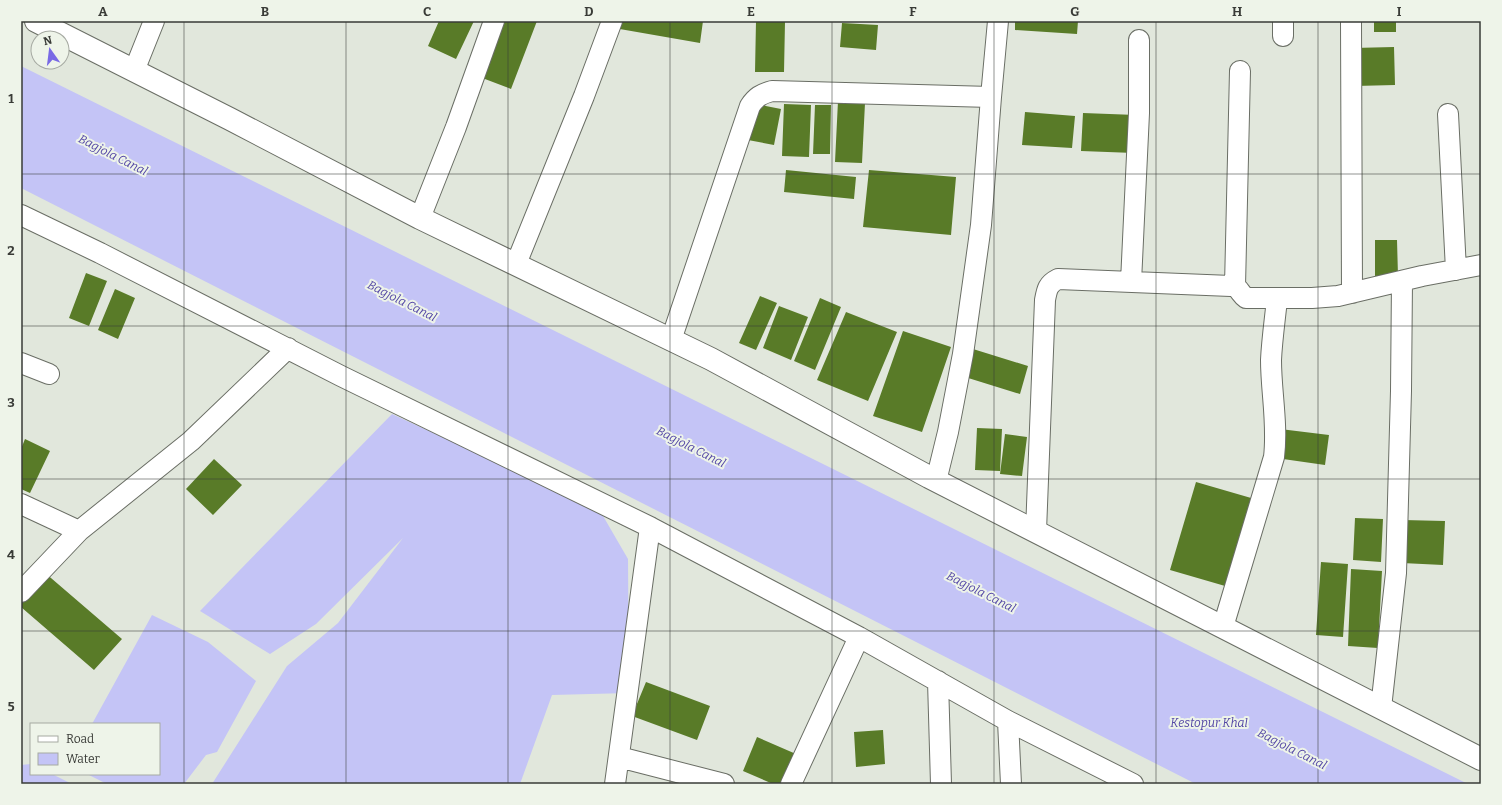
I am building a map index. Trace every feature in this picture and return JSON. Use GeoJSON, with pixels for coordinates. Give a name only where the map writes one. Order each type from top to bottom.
{"type":"FeatureCollection","features":[{"type":"Feature","properties":{"kind":"street"},"geometry":{"type":"LineString","coordinates":[[36,21],[230,119],[420,218],[711,359],[936,481],[1481,759]]}},
{"type":"Feature","properties":{"kind":"street"},"geometry":{"type":"LineString","coordinates":[[134,71],[154,21]]}},
{"type":"Feature","properties":{"kind":"street"},"geometry":{"type":"LineString","coordinates":[[420,218],[456,127],[494,21]]}},
{"type":"Feature","properties":{"kind":"street"},"geometry":{"type":"LineString","coordinates":[[516,264],[584,96],[612,21]]}},
{"type":"Feature","properties":{"kind":"street"},"geometry":{"type":"LineString","coordinates":[[936,481],[948,432],[964,346],[981,225],[998,21]]}},
{"type":"Feature","properties":{"kind":"street"},"geometry":{"type":"LineString","coordinates":[[1351,21],[1352,293]]}},
{"type":"Feature","properties":{"kind":"street"},"geometry":{"type":"LineString","coordinates":[[1131,282],[1139,114],[1139,40]]}},
{"type":"Feature","properties":{"kind":"street"},"geometry":{"type":"LineString","coordinates":[[1240,71],[1235,286],[1246,298],[1276,299],[1338,296],[1481,265]]}},
{"type":"Feature","properties":{"kind":"street"},"geometry":{"type":"LineString","coordinates":[[671,340],[750,106],[754,99],[762,94],[772,91],[991,97]]}},
{"type":"Feature","properties":{"kind":"street"},"geometry":{"type":"LineString","coordinates":[[1448,114],[1456,270]]}},
{"type":"Feature","properties":{"kind":"street"},"geometry":{"type":"LineString","coordinates":[[21,215],[288,348],[348,380],[650,527],[859,637],[1102,776],[1133,784]]}},
{"type":"Feature","properties":{"kind":"street"},"geometry":{"type":"LineString","coordinates":[[1036,531],[1045,300],[1047,288],[1052,282],[1058,279],[1235,286]]}},
{"type":"Feature","properties":{"kind":"street"},"geometry":{"type":"LineString","coordinates":[[1381,708],[1396,573],[1401,391],[1402,281]]}},
{"type":"Feature","properties":{"kind":"street"},"geometry":{"type":"LineString","coordinates":[[1223,627],[1274,457],[1275,424],[1271,361],[1276,299]]}},
{"type":"Feature","properties":{"kind":"street"},"geometry":{"type":"LineString","coordinates":[[21,592],[79,531],[191,440],[288,348]]}},
{"type":"Feature","properties":{"kind":"street"},"geometry":{"type":"LineString","coordinates":[[21,363],[48,374]]}},
{"type":"Feature","properties":{"kind":"street"},"geometry":{"type":"LineString","coordinates":[[21,504],[79,531]]}},
{"type":"Feature","properties":{"kind":"street"},"geometry":{"type":"LineString","coordinates":[[615,784],[650,527]]}},
{"type":"Feature","properties":{"kind":"street"},"geometry":{"type":"LineString","coordinates":[[791,784],[859,637]]}},
{"type":"Feature","properties":{"kind":"street"},"geometry":{"type":"LineString","coordinates":[[938,681],[941,784]]}},
{"type":"Feature","properties":{"kind":"street"},"geometry":{"type":"LineString","coordinates":[[1008,721],[1011,784]]}},
{"type":"Feature","properties":{"kind":"street"},"geometry":{"type":"LineString","coordinates":[[619,757],[724,784]]}},
{"type":"Feature","properties":{"kind":"water","name":"Kestopur Khal"},"geometry":{"type":"Polygon","coordinates":[[[21,66],[1468,784],[1196,784],[21,188],[21,66]]]}},
{"type":"Feature","properties":{"kind":"water"},"geometry":{"type":"Polygon","coordinates":[[[392,414],[599,509],[628,559],[629,693],[552,695],[520,784],[212,784],[287,666],[338,623],[403,538],[316,624],[270,654],[200,611],[392,414]]]}},
{"type":"Feature","properties":{"kind":"water"},"geometry":{"type":"Polygon","coordinates":[[[152,615],[208,642],[256,681],[217,752],[206,755],[184,784],[107,784],[89,775],[160,775],[160,723],[93,723],[152,615]]]}},
{"type":"Feature","properties":{"kind":"water"},"geometry":{"type":"Polygon","coordinates":[[[30,764],[30,775],[54,775],[72,784],[21,784],[21,765],[30,764]]]}},
{"type":"Feature","properties":{"kind":"building"},"geometry":{"type":"Polygon","coordinates":[[[439,21],[474,21],[456,59],[428,46],[439,21]]]}},
{"type":"Feature","properties":{"kind":"building"},"geometry":{"type":"Polygon","coordinates":[[[498,21],[537,21],[511,89],[477,76],[498,21]]]}},
{"type":"Feature","properties":{"kind":"building"},"geometry":{"type":"Polygon","coordinates":[[[616,21],[703,21],[700,43],[614,28],[616,21]]]}},
{"type":"Feature","properties":{"kind":"building"},"geometry":{"type":"Polygon","coordinates":[[[756,21],[785,22],[784,72],[755,72],[756,21]]]}},
{"type":"Feature","properties":{"kind":"building"},"geometry":{"type":"Polygon","coordinates":[[[1015,21],[1078,21],[1077,34],[1015,30],[1015,21]]]}},
{"type":"Feature","properties":{"kind":"building"},"geometry":{"type":"Polygon","coordinates":[[[1374,21],[1396,21],[1396,32],[1374,32],[1374,21]]]}},
{"type":"Feature","properties":{"kind":"building"},"geometry":{"type":"Polygon","coordinates":[[[842,23],[878,25],[876,50],[840,47],[842,23]]]}},
{"type":"Feature","properties":{"kind":"building"},"geometry":{"type":"Polygon","coordinates":[[[1394,47],[1395,85],[1355,86],[1353,48],[1394,47]]]}},
{"type":"Feature","properties":{"kind":"building"},"geometry":{"type":"Polygon","coordinates":[[[838,101],[865,103],[862,163],[835,162],[838,101]]]}},
{"type":"Feature","properties":{"kind":"building"},"geometry":{"type":"Polygon","coordinates":[[[755,104],[781,109],[774,145],[748,140],[755,104]]]}},
{"type":"Feature","properties":{"kind":"building"},"geometry":{"type":"Polygon","coordinates":[[[784,104],[811,105],[809,157],[782,156],[784,104]]]}},
{"type":"Feature","properties":{"kind":"building"},"geometry":{"type":"Polygon","coordinates":[[[815,105],[831,105],[830,154],[813,154],[815,105]]]}},
{"type":"Feature","properties":{"kind":"building"},"geometry":{"type":"Polygon","coordinates":[[[1025,112],[1075,116],[1072,148],[1022,145],[1025,112]]]}},
{"type":"Feature","properties":{"kind":"building"},"geometry":{"type":"Polygon","coordinates":[[[1083,113],[1136,115],[1134,153],[1081,151],[1083,113]]]}},
{"type":"Feature","properties":{"kind":"building"},"geometry":{"type":"Polygon","coordinates":[[[786,170],[856,177],[854,199],[784,192],[786,170]]]}},
{"type":"Feature","properties":{"kind":"building"},"geometry":{"type":"Polygon","coordinates":[[[869,170],[956,177],[951,235],[863,227],[869,170]]]}},
{"type":"Feature","properties":{"kind":"building"},"geometry":{"type":"Polygon","coordinates":[[[1375,240],[1397,240],[1398,276],[1375,277],[1375,240]]]}},
{"type":"Feature","properties":{"kind":"building"},"geometry":{"type":"Polygon","coordinates":[[[86,273],[107,281],[89,326],[69,318],[86,273]]]}},
{"type":"Feature","properties":{"kind":"building"},"geometry":{"type":"Polygon","coordinates":[[[115,289],[135,298],[118,339],[98,330],[115,289]]]}},
{"type":"Feature","properties":{"kind":"building"},"geometry":{"type":"Polygon","coordinates":[[[760,296],[777,303],[756,350],[739,343],[760,296]]]}},
{"type":"Feature","properties":{"kind":"building"},"geometry":{"type":"Polygon","coordinates":[[[820,298],[841,307],[815,370],[794,361],[820,298]]]}},
{"type":"Feature","properties":{"kind":"building"},"geometry":{"type":"Polygon","coordinates":[[[779,306],[808,317],[791,360],[763,348],[779,306]]]}},
{"type":"Feature","properties":{"kind":"building"},"geometry":{"type":"Polygon","coordinates":[[[846,312],[897,332],[868,401],[817,380],[846,312]]]}},
{"type":"Feature","properties":{"kind":"building"},"geometry":{"type":"Polygon","coordinates":[[[903,331],[951,347],[922,432],[873,416],[903,331]]]}},
{"type":"Feature","properties":{"kind":"building"},"geometry":{"type":"Polygon","coordinates":[[[973,349],[1028,366],[1020,394],[965,377],[973,349]]]}},
{"type":"Feature","properties":{"kind":"building"},"geometry":{"type":"Polygon","coordinates":[[[977,428],[1002,429],[1000,471],[975,470],[977,428]]]}},
{"type":"Feature","properties":{"kind":"building"},"geometry":{"type":"Polygon","coordinates":[[[1280,429],[1329,435],[1325,465],[1276,458],[1280,429]]]}},
{"type":"Feature","properties":{"kind":"building"},"geometry":{"type":"Polygon","coordinates":[[[1005,434],[1027,437],[1022,476],[1000,474],[1005,434]]]}},
{"type":"Feature","properties":{"kind":"building"},"geometry":{"type":"Polygon","coordinates":[[[25,439],[50,451],[30,493],[21,489],[21,449],[25,439]]]}},
{"type":"Feature","properties":{"kind":"building"},"geometry":{"type":"Polygon","coordinates":[[[214,459],[242,485],[213,515],[186,489],[214,459]]]}},
{"type":"Feature","properties":{"kind":"building"},"geometry":{"type":"Polygon","coordinates":[[[1196,482],[1258,500],[1232,588],[1170,570],[1196,482]]]}},
{"type":"Feature","properties":{"kind":"building"},"geometry":{"type":"Polygon","coordinates":[[[1355,518],[1383,519],[1381,562],[1353,560],[1355,518]]]}},
{"type":"Feature","properties":{"kind":"building"},"geometry":{"type":"Polygon","coordinates":[[[1403,520],[1445,521],[1443,565],[1402,563],[1403,520]]]}},
{"type":"Feature","properties":{"kind":"building"},"geometry":{"type":"Polygon","coordinates":[[[1321,562],[1348,564],[1343,637],[1316,635],[1321,562]]]}},
{"type":"Feature","properties":{"kind":"building"},"geometry":{"type":"Polygon","coordinates":[[[1351,569],[1382,571],[1378,648],[1348,646],[1351,569]]]}},
{"type":"Feature","properties":{"kind":"building"},"geometry":{"type":"Polygon","coordinates":[[[44,572],[122,639],[94,670],[21,607],[21,598],[44,572]]]}},
{"type":"Feature","properties":{"kind":"building"},"geometry":{"type":"Polygon","coordinates":[[[646,682],[710,706],[697,740],[632,716],[646,682]]]}},
{"type":"Feature","properties":{"kind":"building"},"geometry":{"type":"Polygon","coordinates":[[[883,730],[885,764],[856,767],[854,732],[883,730]]]}},
{"type":"Feature","properties":{"kind":"building"},"geometry":{"type":"Polygon","coordinates":[[[757,737],[796,754],[783,784],[773,784],[743,771],[757,737]]]}},
{"type":"Feature","properties":{"kind":"water label","name":"Bagjola Canal"},"geometry":{"type":"Point","coordinates":[113,155]}},
{"type":"Feature","properties":{"kind":"water label","name":"Bagjola Canal"},"geometry":{"type":"Point","coordinates":[402,301]}},
{"type":"Feature","properties":{"kind":"water label","name":"Bagjola Canal"},"geometry":{"type":"Point","coordinates":[691,447]}},
{"type":"Feature","properties":{"kind":"water label","name":"Bagjola Canal"},"geometry":{"type":"Point","coordinates":[981,592]}},
{"type":"Feature","properties":{"kind":"water label","name":"Bagjola Canal"},"geometry":{"type":"Point","coordinates":[1292,749]}}]}
